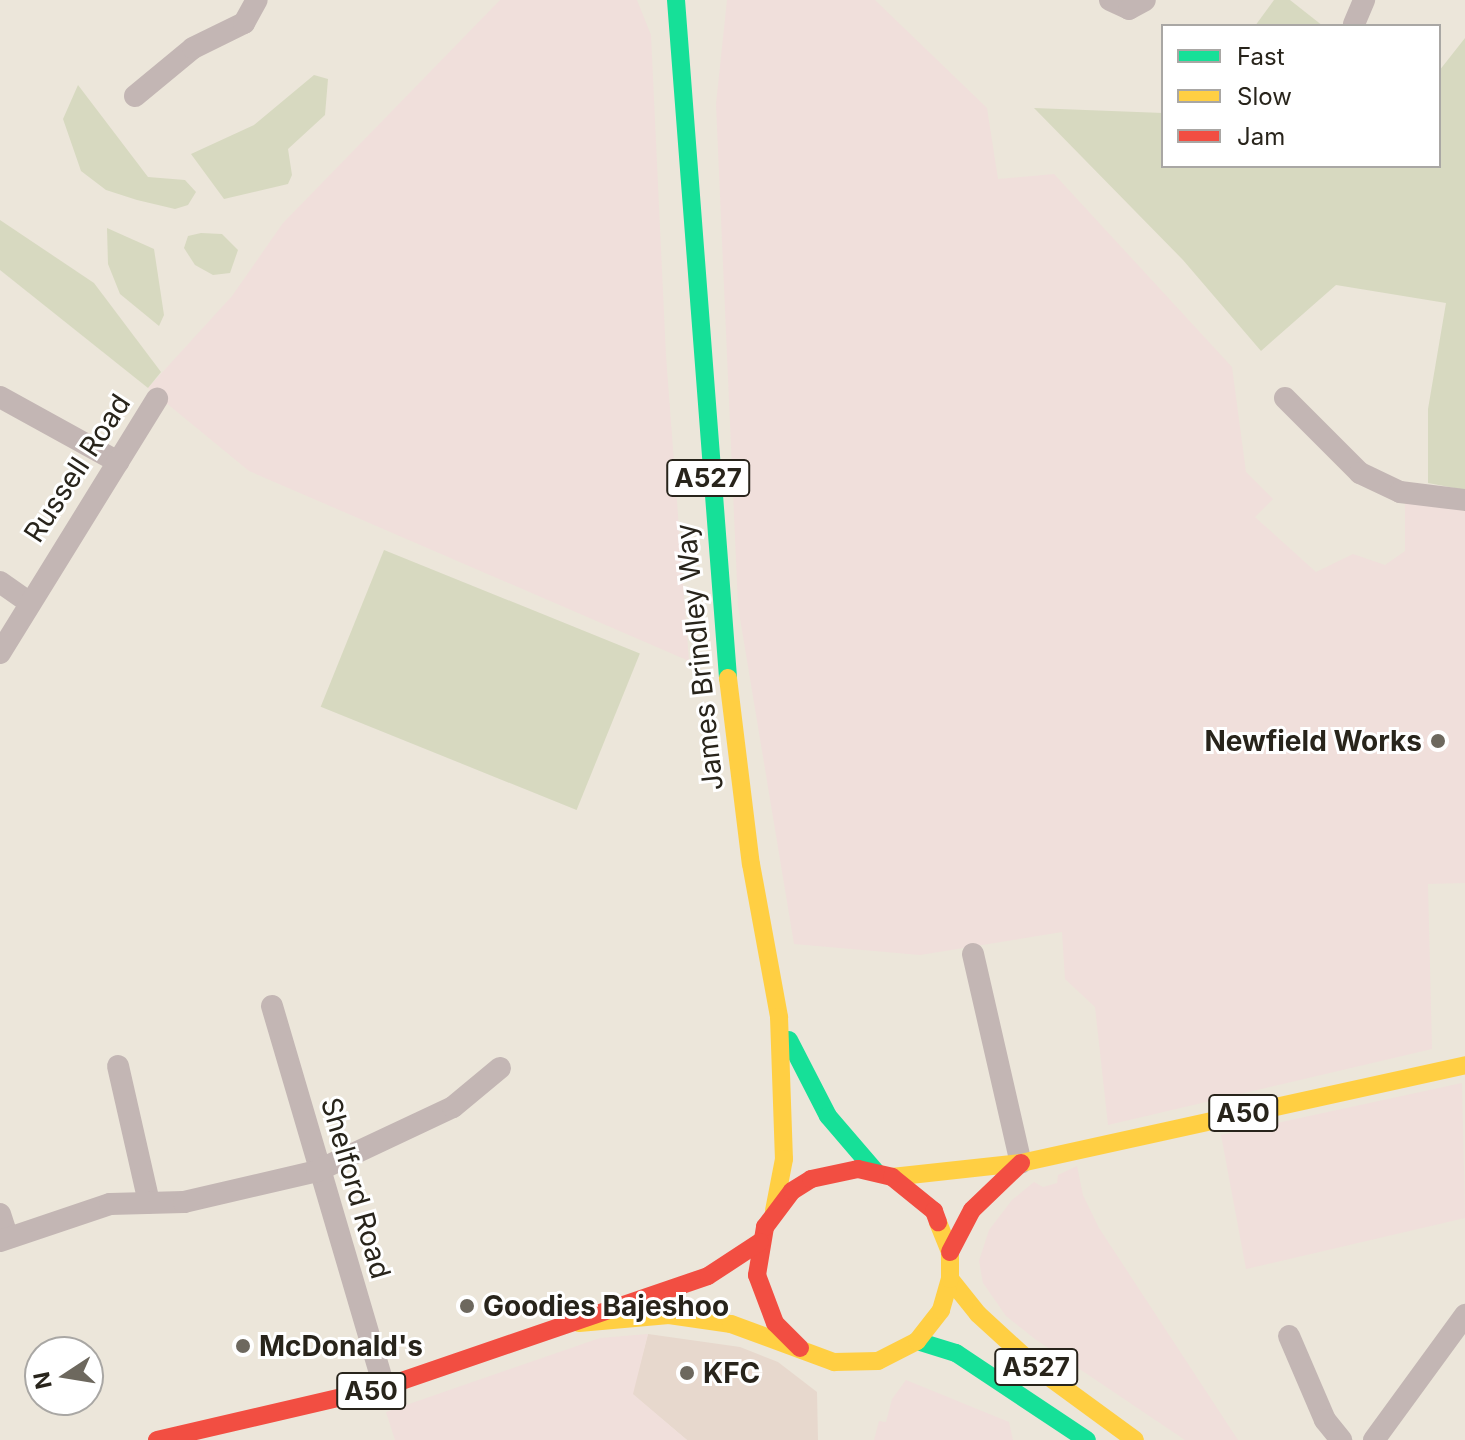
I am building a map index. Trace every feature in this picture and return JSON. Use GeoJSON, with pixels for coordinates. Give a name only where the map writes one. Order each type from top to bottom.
{"type":"FeatureCollection","features":[{"type":"Feature","properties":{"kind":"main road","name":"James Brindley Way"},"geometry":{"type":"LineString","coordinates":[[676,0],[721,626],[751,864],[779,1017],[785,1101],[784,1159],[774,1211]]}},
{"type":"Feature","properties":{"kind":"main road","name":"James Brindley Way"},"geometry":{"type":"LineString","coordinates":[[779,1017],[828,1116],[884,1174]]}},
{"type":"Feature","properties":{"kind":"main road","name":"A50"},"geometry":{"type":"LineString","coordinates":[[884,1174],[934,1211],[950,1252],[950,1279],[941,1310],[917,1341],[878,1361],[844,1364],[800,1348],[775,1323],[761,1296],[760,1242],[774,1211],[811,1179],[831,1172],[884,1174],[1021,1163],[1465,1065]]}},
{"type":"Feature","properties":{"kind":"main road","name":"A50"},"geometry":{"type":"LineString","coordinates":[[950,1252],[972,1210],[1021,1163]]}},
{"type":"Feature","properties":{"kind":"main road","name":"A50"},"geometry":{"type":"LineString","coordinates":[[157,1440],[384,1387],[579,1323],[618,1304],[708,1276],[760,1242]]}},
{"type":"Feature","properties":{"kind":"main road","name":"A527"},"geometry":{"type":"LineString","coordinates":[[950,1279],[978,1314],[1038,1369],[1135,1440]]}},
{"type":"Feature","properties":{"kind":"main road"},"geometry":{"type":"LineString","coordinates":[[579,1323],[669,1315],[731,1324],[800,1348]]}},
{"type":"Feature","properties":{"kind":"main road","name":"A527"},"geometry":{"type":"LineString","coordinates":[[917,1341],[956,1353],[1087,1440]]}},
{"type":"Feature","properties":{"kind":"street"},"geometry":{"type":"LineString","coordinates":[[135,96],[193,48],[244,23],[257,0]]}},
{"type":"Feature","properties":{"kind":"street"},"geometry":{"type":"LineString","coordinates":[[1110,0],[1129,9],[1145,0]]}},
{"type":"Feature","properties":{"kind":"street"},"geometry":{"type":"LineString","coordinates":[[1354,24],[1364,0]]}},
{"type":"Feature","properties":{"kind":"street"},"geometry":{"type":"LineString","coordinates":[[0,397],[118,462]]}},
{"type":"Feature","properties":{"kind":"street"},"geometry":{"type":"LineString","coordinates":[[1285,398],[1360,473],[1400,492],[1465,500]]}},
{"type":"Feature","properties":{"kind":"street","name":"Russell Road"},"geometry":{"type":"LineString","coordinates":[[0,653],[27,601],[157,399]]}},
{"type":"Feature","properties":{"kind":"street"},"geometry":{"type":"LineString","coordinates":[[0,582],[27,601]]}},
{"type":"Feature","properties":{"kind":"street"},"geometry":{"type":"LineString","coordinates":[[973,954],[1021,1163]]}},
{"type":"Feature","properties":{"kind":"street","name":"Shelford Road"},"geometry":{"type":"LineString","coordinates":[[272,1006],[317,1171],[384,1387]]}},
{"type":"Feature","properties":{"kind":"street"},"geometry":{"type":"LineString","coordinates":[[118,1066],[149,1203]]}},
{"type":"Feature","properties":{"kind":"street"},"geometry":{"type":"LineString","coordinates":[[0,1214],[4,1238],[110,1204],[184,1202],[317,1171],[453,1107],[500,1068]]}},
{"type":"Feature","properties":{"kind":"street"},"geometry":{"type":"LineString","coordinates":[[1374,1440],[1465,1315]]}},
{"type":"Feature","properties":{"kind":"street"},"geometry":{"type":"LineString","coordinates":[[1289,1336],[1325,1420],[1341,1440]]}},
{"type":"Feature","properties":{"kind":"shaded area"},"geometry":{"type":"Polygon","coordinates":[[[500,0],[637,0],[651,35],[666,356],[689,661],[249,471],[148,388],[232,296],[283,223],[500,0]]]}},
{"type":"Feature","properties":{"kind":"shaded area"},"geometry":{"type":"Polygon","coordinates":[[[727,0],[875,0],[987,108],[998,179],[1054,174],[1232,367],[1246,472],[1273,499],[1255,517],[1316,572],[1353,554],[1385,565],[1405,551],[1405,502],[1465,510],[1465,883],[1428,884],[1432,1049],[1108,1125],[1095,1007],[1065,979],[1062,932],[920,955],[794,944],[738,606],[716,104],[727,0]]]}},
{"type":"Feature","properties":{"kind":"shaded area"},"geometry":{"type":"Polygon","coordinates":[[[1462,1083],[1465,1218],[1246,1269],[1221,1135],[1462,1083]]]}},
{"type":"Feature","properties":{"kind":"shaded area"},"geometry":{"type":"Polygon","coordinates":[[[1077,1166],[1083,1195],[1099,1228],[1238,1440],[1185,1440],[1035,1339],[1006,1316],[983,1283],[979,1261],[989,1230],[1012,1200],[1034,1182],[1043,1187],[1057,1183],[1058,1175],[1077,1166]]]}},
{"type":"Feature","properties":{"kind":"shaded area"},"geometry":{"type":"Polygon","coordinates":[[[648,1334],[740,1347],[778,1362],[817,1392],[818,1440],[687,1440],[632,1394],[648,1334]]]}},
{"type":"Feature","properties":{"kind":"shaded area"},"geometry":{"type":"Polygon","coordinates":[[[648,1334],[633,1394],[687,1440],[395,1440],[386,1412],[600,1338],[648,1334]]]}},
{"type":"Feature","properties":{"kind":"shaded area"},"geometry":{"type":"Polygon","coordinates":[[[906,1380],[1009,1422],[1013,1440],[874,1440],[879,1421],[886,1422],[892,1399],[906,1380]]]}},
{"type":"Feature","properties":{"kind":"green space"},"geometry":{"type":"Polygon","coordinates":[[[1274,0],[1290,0],[1320,24],[1256,24],[1274,0]]]}},
{"type":"Feature","properties":{"kind":"green space"},"geometry":{"type":"Polygon","coordinates":[[[1465,38],[1465,490],[1428,483],[1428,409],[1446,303],[1336,285],[1261,351],[1183,260],[1034,108],[1161,113],[1161,168],[1441,168],[1441,68],[1465,38]]]}},
{"type":"Feature","properties":{"kind":"green space"},"geometry":{"type":"Polygon","coordinates":[[[314,75],[328,79],[325,115],[288,149],[292,175],[288,184],[224,199],[191,154],[254,125],[314,75]]]}},
{"type":"Feature","properties":{"kind":"green space"},"geometry":{"type":"Polygon","coordinates":[[[78,85],[148,177],[185,180],[196,192],[188,205],[175,209],[137,200],[106,190],[81,171],[63,119],[78,85]]]}},
{"type":"Feature","properties":{"kind":"green space"},"geometry":{"type":"Polygon","coordinates":[[[0,220],[94,283],[161,372],[148,388],[0,270],[0,220]]]}},
{"type":"Feature","properties":{"kind":"green space"},"geometry":{"type":"Polygon","coordinates":[[[107,228],[154,249],[164,315],[159,326],[120,294],[108,264],[107,228]]]}},
{"type":"Feature","properties":{"kind":"green space"},"geometry":{"type":"Polygon","coordinates":[[[222,234],[238,250],[230,273],[213,275],[195,265],[184,248],[188,236],[222,234]]]}},
{"type":"Feature","properties":{"kind":"green space"},"geometry":{"type":"Polygon","coordinates":[[[384,550],[640,653],[577,810],[321,707],[384,550]]]}},
{"type":"Feature","properties":{"kind":"traffic: fast"},"geometry":{"type":"LineString","coordinates":[[676,0],[728,678]]}},
{"type":"Feature","properties":{"kind":"traffic: fast"},"geometry":{"type":"LineString","coordinates":[[789,1040],[828,1116],[876,1172]]}},
{"type":"Feature","properties":{"kind":"traffic: fast"},"geometry":{"type":"LineString","coordinates":[[917,1341],[956,1353],[1087,1440]]}},
{"type":"Feature","properties":{"kind":"traffic: slow"},"geometry":{"type":"LineString","coordinates":[[728,678],[751,864],[779,1017],[784,1159],[774,1211]]}},
{"type":"Feature","properties":{"kind":"traffic: slow"},"geometry":{"type":"LineString","coordinates":[[892,1177],[1021,1163],[1465,1065]]}},
{"type":"Feature","properties":{"kind":"traffic: slow"},"geometry":{"type":"LineString","coordinates":[[579,1323],[669,1315],[731,1324],[834,1362],[878,1361],[917,1341],[941,1310],[950,1279],[950,1252],[938,1222]]}},
{"type":"Feature","properties":{"kind":"traffic: slow"},"geometry":{"type":"LineString","coordinates":[[950,1279],[978,1314],[1038,1369],[1135,1440]]}},
{"type":"Feature","properties":{"kind":"traffic: jam"},"geometry":{"type":"LineString","coordinates":[[950,1252],[972,1210],[1021,1163]]}},
{"type":"Feature","properties":{"kind":"traffic: jam"},"geometry":{"type":"LineString","coordinates":[[800,1348],[775,1323],[757,1275],[765,1227],[792,1191],[811,1179],[858,1169],[892,1177],[934,1211],[938,1222]]}},
{"type":"Feature","properties":{"kind":"traffic: jam"},"geometry":{"type":"LineString","coordinates":[[157,1440],[384,1387],[708,1276],[760,1242]]}},
{"type":"Feature","properties":{"kind":"place","name":"Newfield Works"},"geometry":{"type":"Point","coordinates":[1438,741]}},
{"type":"Feature","properties":{"kind":"place","name":"Goodies Bajeshoo"},"geometry":{"type":"Point","coordinates":[467,1306]}},
{"type":"Feature","properties":{"kind":"place","name":"McDonald's"},"geometry":{"type":"Point","coordinates":[243,1346]}},
{"type":"Feature","properties":{"kind":"place","name":"KFC"},"geometry":{"type":"Point","coordinates":[687,1373]}}]}
